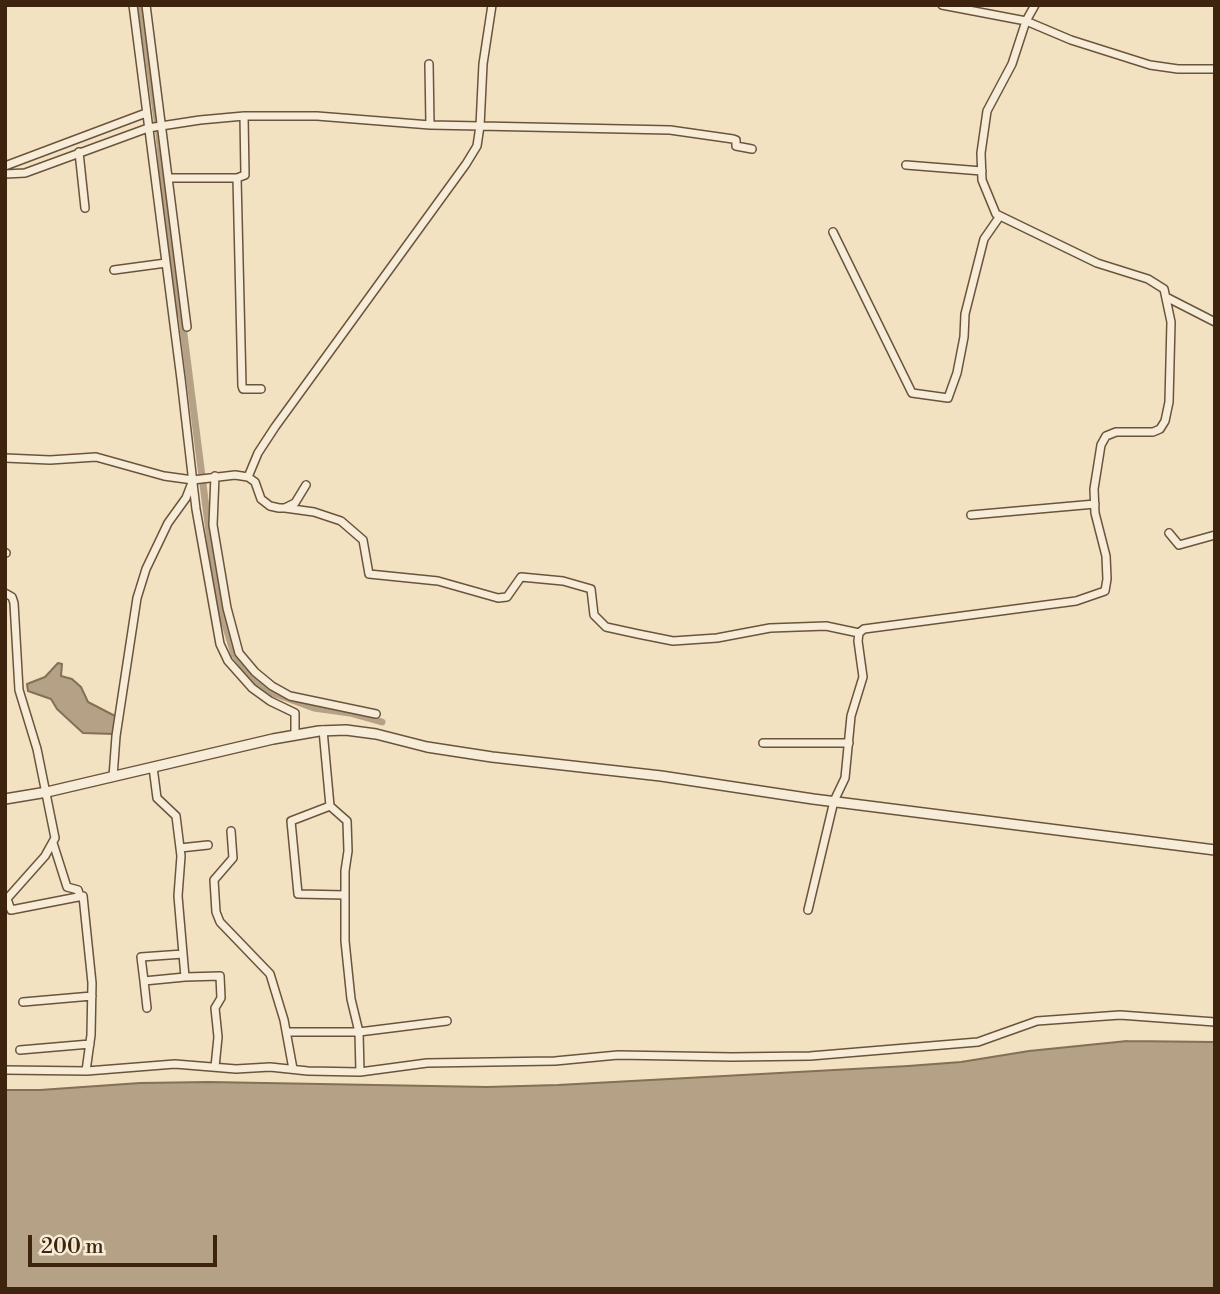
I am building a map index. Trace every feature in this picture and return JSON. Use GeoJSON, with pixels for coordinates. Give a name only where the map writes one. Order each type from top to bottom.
{"type":"FeatureCollection","features":[{"type":"Feature","properties":{"kind":"street"},"geometry":{"type":"LineString","coordinates":[[132,5],[195,479],[195,509],[220,602],[239,653],[272,687],[290,696],[376,714]]}},
{"type":"Feature","properties":{"kind":"street"},"geometry":{"type":"LineString","coordinates":[[146,5],[187,327]]}},
{"type":"Feature","properties":{"kind":"street"},"geometry":{"type":"LineString","coordinates":[[248,477],[258,453],[275,427],[477,146],[483,64],[492,5]]}},
{"type":"Feature","properties":{"kind":"street"},"geometry":{"type":"LineString","coordinates":[[942,5],[1026,21],[1124,58],[1178,69],[1215,69]]}},
{"type":"Feature","properties":{"kind":"street"},"geometry":{"type":"LineString","coordinates":[[808,910],[834,801],[845,778],[851,716],[863,677],[859,633],[864,629],[1076,601],[1105,591],[1106,556],[1095,504],[1095,478],[1101,444],[1106,436],[1116,432],[1153,432],[1160,429],[1166,421],[1170,348],[1168,298],[1164,289],[1148,279],[1097,263],[996,214],[982,180],[981,152],[988,111],[1012,64],[1026,21],[1035,5]]}},
{"type":"Feature","properties":{"kind":"street"},"geometry":{"type":"LineString","coordinates":[[429,64],[430,125]]}},
{"type":"Feature","properties":{"kind":"street"},"geometry":{"type":"LineString","coordinates":[[5,166],[146,113]]}},
{"type":"Feature","properties":{"kind":"street"},"geometry":{"type":"LineString","coordinates":[[168,178],[237,178],[245,175],[244,116]]}},
{"type":"Feature","properties":{"kind":"street"},"geometry":{"type":"LineString","coordinates":[[5,174],[25,173],[148,128],[244,116],[317,116],[430,125],[670,130],[733,139],[736,140],[736,146],[752,149]]}},
{"type":"Feature","properties":{"kind":"street"},"geometry":{"type":"LineString","coordinates":[[79,152],[85,208]]}},
{"type":"Feature","properties":{"kind":"street"},"geometry":{"type":"LineString","coordinates":[[905,165],[982,171]]}},
{"type":"Feature","properties":{"kind":"street"},"geometry":{"type":"LineString","coordinates":[[237,178],[242,386],[243,389],[261,389]]}},
{"type":"Feature","properties":{"kind":"street"},"geometry":{"type":"LineString","coordinates":[[833,232],[912,393],[948,398],[957,373],[967,303],[984,239],[1000,216]]}},
{"type":"Feature","properties":{"kind":"street"},"geometry":{"type":"LineString","coordinates":[[114,270],[166,263]]}},
{"type":"Feature","properties":{"kind":"street"},"geometry":{"type":"LineString","coordinates":[[1168,298],[1215,322]]}},
{"type":"Feature","properties":{"kind":"street"},"geometry":{"type":"LineString","coordinates":[[5,458],[50,460],[96,457],[164,476],[195,479],[235,475],[248,477],[255,482],[261,499],[270,506],[314,512],[341,521],[363,540],[369,574],[438,581],[498,598],[507,597],[521,577],[563,581],[591,589],[594,615],[606,627],[627,632],[673,641],[718,638],[770,628],[826,626],[859,633]]}},
{"type":"Feature","properties":{"kind":"street"},"geometry":{"type":"LineString","coordinates":[[212,476],[220,644],[228,661],[252,688],[270,701],[295,713],[295,735]]}},
{"type":"Feature","properties":{"kind":"street"},"geometry":{"type":"LineString","coordinates":[[113,777],[116,736],[137,598],[146,569],[168,523],[186,498],[195,479]]}},
{"type":"Feature","properties":{"kind":"street"},"geometry":{"type":"LineString","coordinates":[[285,508],[295,503],[306,485]]}},
{"type":"Feature","properties":{"kind":"street"},"geometry":{"type":"LineString","coordinates":[[971,515],[1095,504]]}},
{"type":"Feature","properties":{"kind":"street"},"geometry":{"type":"LineString","coordinates":[[1169,533],[1179,545],[1215,535]]}},
{"type":"Feature","properties":{"kind":"street"},"geometry":{"type":"LineString","coordinates":[[5,593],[12,597],[19,690],[37,749],[55,838],[45,856],[6,900],[11,910],[83,896],[92,996],[86,1070]]}},
{"type":"Feature","properties":{"kind":"street"},"geometry":{"type":"LineString","coordinates":[[5,799],[47,792],[295,735],[323,730],[346,730],[492,757],[661,776],[1215,850]]}},
{"type":"Feature","properties":{"kind":"street"},"geometry":{"type":"LineString","coordinates":[[323,730],[330,806],[347,821],[345,941],[351,999],[359,1032],[360,1072]]}},
{"type":"Feature","properties":{"kind":"street"},"geometry":{"type":"LineString","coordinates":[[763,743],[849,743]]}},
{"type":"Feature","properties":{"kind":"street"},"geometry":{"type":"LineString","coordinates":[[153,767],[157,798],[176,816],[180,848],[178,896],[185,977]]}},
{"type":"Feature","properties":{"kind":"street"},"geometry":{"type":"LineString","coordinates":[[330,806],[291,821],[298,894],[345,895]]}},
{"type":"Feature","properties":{"kind":"street"},"geometry":{"type":"LineString","coordinates":[[231,831],[233,858],[214,880],[216,912],[220,922],[270,974],[287,1032],[293,1069]]}},
{"type":"Feature","properties":{"kind":"street"},"geometry":{"type":"LineString","coordinates":[[53,842],[67,887],[78,890],[80,897]]}},
{"type":"Feature","properties":{"kind":"street"},"geometry":{"type":"LineString","coordinates":[[180,848],[208,845]]}},
{"type":"Feature","properties":{"kind":"street"},"geometry":{"type":"LineString","coordinates":[[147,1007],[141,957],[183,954]]}},
{"type":"Feature","properties":{"kind":"street"},"geometry":{"type":"LineString","coordinates":[[144,981],[220,976],[220,998],[215,1008],[218,1037],[215,1067]]}},
{"type":"Feature","properties":{"kind":"street"},"geometry":{"type":"LineString","coordinates":[[23,1002],[92,996]]}},
{"type":"Feature","properties":{"kind":"street"},"geometry":{"type":"LineString","coordinates":[[5,1070],[86,1070],[175,1064],[236,1069],[270,1067],[360,1072],[427,1063],[555,1061],[618,1055],[732,1057],[863,1053],[978,1041],[1037,1021],[1120,1015],[1215,1022]]}},
{"type":"Feature","properties":{"kind":"street"},"geometry":{"type":"LineString","coordinates":[[287,1032],[359,1032],[447,1021]]}},
{"type":"Feature","properties":{"kind":"street"},"geometry":{"type":"LineString","coordinates":[[20,1050],[90,1044]]}},
{"type":"Feature","properties":{"kind":"shaded area"},"geometry":{"type":"Polygon","coordinates":[[[58,663],[62,664],[61,676],[72,679],[81,687],[88,702],[117,717],[114,734],[83,733],[57,709],[51,699],[28,691],[27,684],[45,677],[58,663]]]}},
{"type":"Feature","properties":{"kind":"shaded area"},"geometry":{"type":"Polygon","coordinates":[[[1127,1041],[1215,1042],[1215,1289],[5,1289],[5,1090],[209,1082],[487,1087],[558,1085],[961,1062],[1029,1051],[1127,1041]]]}},
{"type":"Feature","properties":{"kind":"waterway"},"geometry":{"type":"LineString","coordinates":[[141,5],[180,314]]}},
{"type":"Feature","properties":{"kind":"waterway"},"geometry":{"type":"LineString","coordinates":[[181,311],[213,563],[221,611],[234,654],[254,680],[273,693],[314,708],[350,713],[382,722]]}}]}
